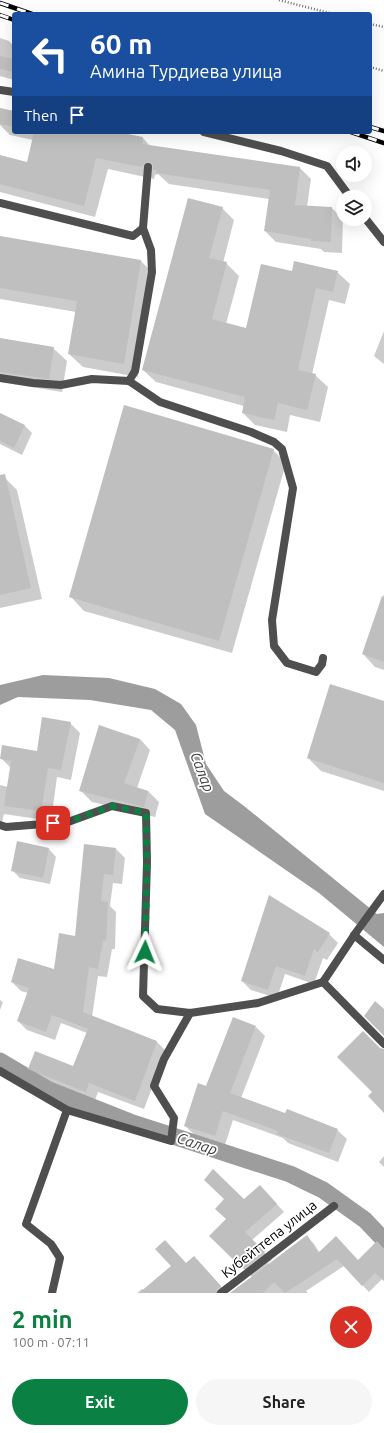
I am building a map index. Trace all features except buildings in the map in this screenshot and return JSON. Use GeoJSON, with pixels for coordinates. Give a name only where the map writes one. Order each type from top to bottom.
{"type":"FeatureCollection","features":[{"type":"Feature","properties":{"kind":"street"},"geometry":{"type":"LineString","coordinates":[[0,90],[12,92]]}},
{"type":"Feature","properties":{"kind":"street"},"geometry":{"type":"LineString","coordinates":[[212,134],[281,151],[328,166],[345,190]]}},
{"type":"Feature","properties":{"kind":"street"},"geometry":{"type":"LineString","coordinates":[[130,381],[135,371],[152,272],[151,250],[143,228],[148,167]]}},
{"type":"Feature","properties":{"kind":"street"},"geometry":{"type":"LineString","coordinates":[[0,203],[133,236],[143,228]]}},
{"type":"Feature","properties":{"kind":"street"},"geometry":{"type":"LineString","coordinates":[[371,226],[384,242]]}},
{"type":"Feature","properties":{"kind":"street"},"geometry":{"type":"LineString","coordinates":[[0,378],[33,383],[61,385],[92,379],[130,381],[160,402],[251,432],[274,442],[282,449],[293,488],[272,620],[274,646],[287,663],[316,672],[322,664],[323,658]]}},
{"type":"Feature","properties":{"kind":"street"},"geometry":{"type":"LineString","coordinates":[[0,825],[6,827],[68,822],[112,806],[146,813],[147,862],[143,996],[157,1009],[190,1013],[258,1003],[323,982],[384,894]]}},
{"type":"Feature","properties":{"kind":"street"},"geometry":{"type":"LineString","coordinates":[[356,933],[384,960]]}},
{"type":"Feature","properties":{"kind":"street"},"geometry":{"type":"LineString","coordinates":[[323,982],[384,1044]]}},
{"type":"Feature","properties":{"kind":"street"},"geometry":{"type":"LineString","coordinates":[[0,1071],[66,1110],[171,1141],[174,1118],[154,1086],[164,1059],[190,1013]]}},
{"type":"Feature","properties":{"kind":"street"},"geometry":{"type":"LineString","coordinates":[[52,1293],[60,1258],[51,1244],[26,1224],[66,1110]]}},
{"type":"Feature","properties":{"kind":"street","name":"Кубейттепа улица"},"geometry":{"type":"LineString","coordinates":[[221,1293],[334,1206]]}},
{"type":"Feature","properties":{"kind":"path"},"geometry":{"type":"LineString","coordinates":[[279,0],[325,12]]}},
{"type":"Feature","properties":{"kind":"path"},"geometry":{"type":"LineString","coordinates":[[372,24],[384,27]]}},
{"type":"Feature","properties":{"kind":"path"},"geometry":{"type":"LineString","coordinates":[[372,68],[384,71]]}},
{"type":"Feature","properties":{"kind":"water","name":"Салар"},"geometry":{"type":"Polygon","coordinates":[[[43,675],[109,678],[155,689],[181,704],[196,725],[206,764],[224,791],[377,914],[384,913],[384,947],[319,893],[205,814],[175,730],[151,710],[90,700],[18,697],[0,705],[0,685],[43,675]]]}},
{"type":"Feature","properties":{"kind":"waterway","name":"Салар"},"geometry":{"type":"LineString","coordinates":[[0,1061],[49,1090],[130,1122],[290,1174],[323,1190],[365,1220],[384,1240]]}},
{"type":"Feature","properties":{"kind":"railway"},"geometry":{"type":"LineString","coordinates":[[0,3],[26,12]]}},
{"type":"Feature","properties":{"kind":"railway"},"geometry":{"type":"LineString","coordinates":[[0,15],[12,19]]}},
{"type":"Feature","properties":{"kind":"railway"},"geometry":{"type":"LineString","coordinates":[[372,128],[384,131]]}},
{"type":"Feature","properties":{"kind":"railway"},"geometry":{"type":"LineString","coordinates":[[357,134],[384,143]]}},
{"type":"Feature","properties":{"kind":"route"},"geometry":{"type":"LineString","coordinates":[[53,823],[68,822],[112,806],[146,813],[147,862],[145,952]]}}]}
